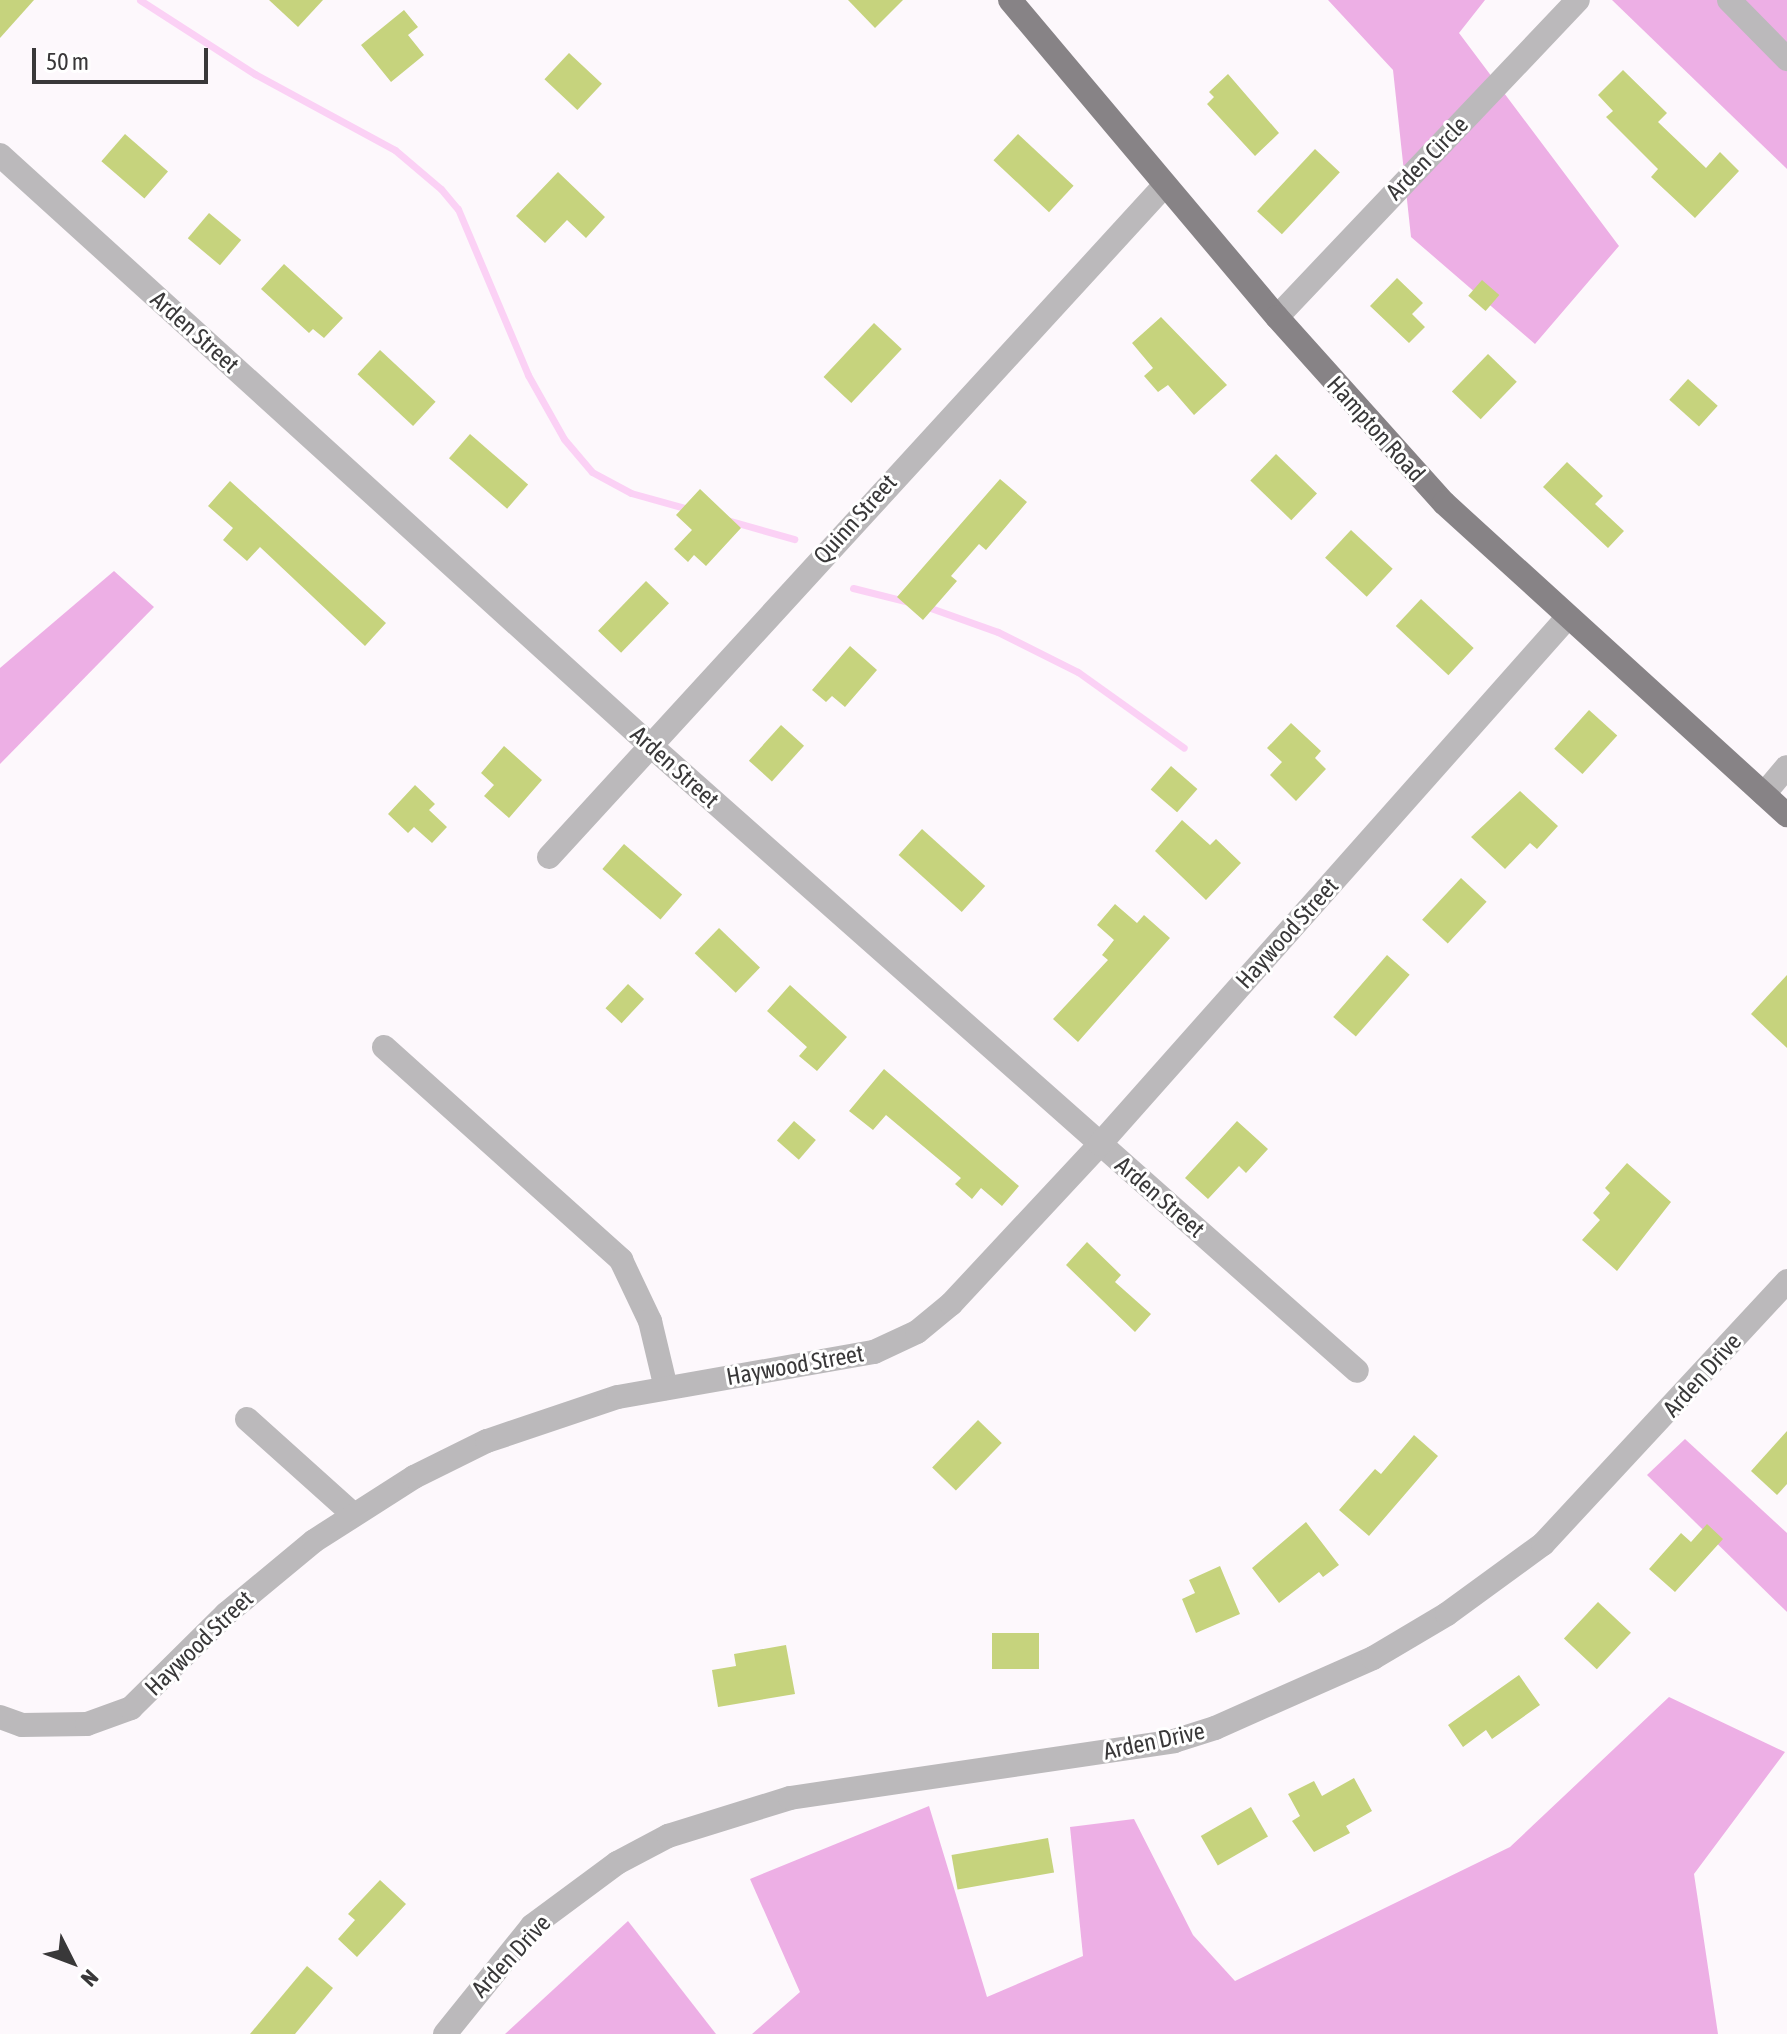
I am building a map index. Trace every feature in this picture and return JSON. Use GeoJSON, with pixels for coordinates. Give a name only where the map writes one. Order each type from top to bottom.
{"type":"FeatureCollection","features":[{"type":"Feature","properties":{"kind":"main road","name":"Hampton Road"},"geometry":{"type":"LineString","coordinates":[[1010,0],[1277,317],[1444,503],[1787,815]]}},
{"type":"Feature","properties":{"kind":"street","name":"Arden Circle"},"geometry":{"type":"LineString","coordinates":[[1277,317],[1578,0]]}},
{"type":"Feature","properties":{"kind":"street"},"geometry":{"type":"LineString","coordinates":[[1729,0],[1787,59]]}},
{"type":"Feature","properties":{"kind":"street","name":"Arden Street"},"geometry":{"type":"LineString","coordinates":[[0,155],[650,745],[1357,1371]]}},
{"type":"Feature","properties":{"kind":"street","name":"Quinn Street"},"geometry":{"type":"LineString","coordinates":[[549,857],[1164,186]]}},
{"type":"Feature","properties":{"kind":"street","name":"Haywood Street"},"geometry":{"type":"LineString","coordinates":[[0,1717],[22,1725],[87,1724],[131,1708],[226,1614],[353,1514],[487,1441],[618,1397],[874,1352],[917,1332],[951,1304],[1100,1144],[1567,618]]}},
{"type":"Feature","properties":{"kind":"street"},"geometry":{"type":"LineString","coordinates":[[1764,794],[1787,767]]}},
{"type":"Feature","properties":{"kind":"street"},"geometry":{"type":"LineString","coordinates":[[384,1047],[621,1260],[650,1321],[666,1388]]}},
{"type":"Feature","properties":{"kind":"street","name":"Arden Drive"},"geometry":{"type":"LineString","coordinates":[[445,2034],[532,1926],[617,1863],[668,1836],[790,1798],[1174,1741],[1241,1717],[1373,1658],[1447,1614],[1543,1544],[1787,1281]]}},
{"type":"Feature","properties":{"kind":"street"},"geometry":{"type":"LineString","coordinates":[[247,1419],[353,1514]]}},
{"type":"Feature","properties":{"kind":"shaded area"},"geometry":{"type":"Polygon","coordinates":[[[1328,0],[1485,0],[1459,33],[1619,246],[1535,344],[1411,237],[1393,70],[1328,0]]]}},
{"type":"Feature","properties":{"kind":"shaded area"},"geometry":{"type":"Polygon","coordinates":[[[1612,0],[1787,0],[1787,169],[1612,0]]]}},
{"type":"Feature","properties":{"kind":"shaded area"},"geometry":{"type":"Polygon","coordinates":[[[114,571],[154,607],[0,764],[0,668],[114,571]]]}},
{"type":"Feature","properties":{"kind":"shaded area"},"geometry":{"type":"Polygon","coordinates":[[[1685,1439],[1787,1533],[1787,1612],[1647,1475],[1685,1439]]]}},
{"type":"Feature","properties":{"kind":"shaded area"},"geometry":{"type":"Polygon","coordinates":[[[1669,1697],[1785,1752],[1694,1874],[1718,2034],[752,2034],[800,1992],[750,1879],[929,1806],[987,1997],[1083,1956],[1070,1827],[1134,1819],[1193,1935],[1235,1981],[1510,1847],[1669,1697]]]}},
{"type":"Feature","properties":{"kind":"shaded area"},"geometry":{"type":"Polygon","coordinates":[[[628,1921],[716,2034],[505,2034],[628,1921]]]}},
{"type":"Feature","properties":{"kind":"building"},"geometry":{"type":"Polygon","coordinates":[[[0,0],[34,0],[0,38],[0,0]]]}},
{"type":"Feature","properties":{"kind":"building"},"geometry":{"type":"Polygon","coordinates":[[[269,0],[323,0],[298,27],[269,0]]]}},
{"type":"Feature","properties":{"kind":"building"},"geometry":{"type":"Polygon","coordinates":[[[848,0],[903,0],[875,28],[848,0]]]}},
{"type":"Feature","properties":{"kind":"building"},"geometry":{"type":"Polygon","coordinates":[[[404,10],[418,27],[408,35],[424,55],[391,82],[361,45],[404,10]]]}},
{"type":"Feature","properties":{"kind":"building"},"geometry":{"type":"Polygon","coordinates":[[[569,53],[602,84],[577,110],[544,79],[569,53]]]}},
{"type":"Feature","properties":{"kind":"building"},"geometry":{"type":"Polygon","coordinates":[[[1623,70],[1667,113],[1658,122],[1706,168],[1720,152],[1739,171],[1695,218],[1651,177],[1658,169],[1606,117],[1613,111],[1598,95],[1623,70]]]}},
{"type":"Feature","properties":{"kind":"building"},"geometry":{"type":"Polygon","coordinates":[[[1228,74],[1279,133],[1255,156],[1207,104],[1214,97],[1209,92],[1228,74]]]}},
{"type":"Feature","properties":{"kind":"building"},"geometry":{"type":"Polygon","coordinates":[[[125,134],[168,171],[144,199],[101,161],[125,134]]]}},
{"type":"Feature","properties":{"kind":"building"},"geometry":{"type":"Polygon","coordinates":[[[1018,134],[1074,186],[1049,212],[993,160],[1018,134]]]}},
{"type":"Feature","properties":{"kind":"building"},"geometry":{"type":"Polygon","coordinates":[[[1315,149],[1340,172],[1282,234],[1257,211],[1315,149]]]}},
{"type":"Feature","properties":{"kind":"building"},"geometry":{"type":"Polygon","coordinates":[[[558,172],[605,217],[586,238],[567,220],[545,243],[516,216],[558,172]]]}},
{"type":"Feature","properties":{"kind":"building"},"geometry":{"type":"Polygon","coordinates":[[[209,213],[241,240],[220,265],[188,238],[209,213]]]}},
{"type":"Feature","properties":{"kind":"building"},"geometry":{"type":"Polygon","coordinates":[[[284,264],[343,318],[324,338],[313,329],[309,333],[261,289],[284,264]]]}},
{"type":"Feature","properties":{"kind":"building"},"geometry":{"type":"Polygon","coordinates":[[[1397,278],[1423,303],[1412,314],[1425,327],[1409,343],[1370,306],[1397,278]]]}},
{"type":"Feature","properties":{"kind":"building"},"geometry":{"type":"Polygon","coordinates":[[[1482,280],[1499,295],[1486,311],[1468,296],[1482,280]]]}},
{"type":"Feature","properties":{"kind":"building"},"geometry":{"type":"Polygon","coordinates":[[[1161,317],[1227,385],[1194,415],[1168,385],[1158,392],[1144,376],[1153,368],[1132,343],[1161,317]]]}},
{"type":"Feature","properties":{"kind":"building"},"geometry":{"type":"Polygon","coordinates":[[[874,323],[902,349],[851,403],[824,377],[874,323]]]}},
{"type":"Feature","properties":{"kind":"building"},"geometry":{"type":"Polygon","coordinates":[[[380,350],[436,402],[413,426],[357,374],[380,350]]]}},
{"type":"Feature","properties":{"kind":"building"},"geometry":{"type":"Polygon","coordinates":[[[1488,354],[1517,382],[1481,419],[1452,391],[1488,354]]]}},
{"type":"Feature","properties":{"kind":"building"},"geometry":{"type":"Polygon","coordinates":[[[1688,379],[1718,406],[1699,427],[1669,400],[1688,379]]]}},
{"type":"Feature","properties":{"kind":"building"},"geometry":{"type":"Polygon","coordinates":[[[470,434],[528,485],[507,509],[449,458],[470,434]]]}},
{"type":"Feature","properties":{"kind":"building"},"geometry":{"type":"Polygon","coordinates":[[[1276,454],[1317,494],[1291,520],[1250,481],[1276,454]]]}},
{"type":"Feature","properties":{"kind":"building"},"geometry":{"type":"Polygon","coordinates":[[[1567,462],[1603,496],[1595,504],[1624,531],[1608,548],[1543,487],[1567,462]]]}},
{"type":"Feature","properties":{"kind":"building"},"geometry":{"type":"Polygon","coordinates":[[[1000,479],[1027,502],[986,550],[979,544],[951,576],[957,581],[923,620],[897,597],[1000,479]]]}},
{"type":"Feature","properties":{"kind":"building"},"geometry":{"type":"Polygon","coordinates":[[[230,481],[386,623],[365,646],[260,547],[247,561],[223,540],[233,528],[208,506],[230,481]]]}},
{"type":"Feature","properties":{"kind":"building"},"geometry":{"type":"Polygon","coordinates":[[[700,489],[741,528],[706,566],[694,555],[688,562],[674,549],[692,530],[676,515],[700,489]]]}},
{"type":"Feature","properties":{"kind":"building"},"geometry":{"type":"Polygon","coordinates":[[[1351,530],[1393,569],[1367,597],[1325,558],[1351,530]]]}},
{"type":"Feature","properties":{"kind":"building"},"geometry":{"type":"Polygon","coordinates":[[[646,581],[669,603],[621,653],[598,631],[646,581]]]}},
{"type":"Feature","properties":{"kind":"building"},"geometry":{"type":"Polygon","coordinates":[[[1421,599],[1474,648],[1448,675],[1396,626],[1421,599]]]}},
{"type":"Feature","properties":{"kind":"building"},"geometry":{"type":"Polygon","coordinates":[[[850,646],[877,670],[845,707],[832,696],[826,702],[812,690],[850,646]]]}},
{"type":"Feature","properties":{"kind":"building"},"geometry":{"type":"Polygon","coordinates":[[[1589,710],[1617,735],[1582,774],[1554,749],[1589,710]]]}},
{"type":"Feature","properties":{"kind":"building"},"geometry":{"type":"Polygon","coordinates":[[[1291,723],[1321,751],[1315,758],[1326,769],[1296,801],[1270,775],[1282,762],[1267,748],[1291,723]]]}},
{"type":"Feature","properties":{"kind":"building"},"geometry":{"type":"Polygon","coordinates":[[[781,725],[804,746],[772,781],[749,761],[781,725]]]}},
{"type":"Feature","properties":{"kind":"building"},"geometry":{"type":"Polygon","coordinates":[[[504,746],[542,780],[509,818],[484,796],[494,785],[481,773],[504,746]]]}},
{"type":"Feature","properties":{"kind":"building"},"geometry":{"type":"Polygon","coordinates":[[[1171,766],[1197,789],[1177,812],[1151,789],[1171,766]]]}},
{"type":"Feature","properties":{"kind":"building"},"geometry":{"type":"Polygon","coordinates":[[[415,785],[435,804],[429,810],[447,827],[432,843],[414,827],[408,833],[388,814],[415,785]]]}},
{"type":"Feature","properties":{"kind":"building"},"geometry":{"type":"Polygon","coordinates":[[[1520,791],[1558,826],[1537,849],[1530,843],[1505,869],[1471,837],[1520,791]]]}},
{"type":"Feature","properties":{"kind":"building"},"geometry":{"type":"Polygon","coordinates":[[[1182,820],[1210,845],[1216,839],[1241,863],[1206,900],[1155,851],[1182,820]]]}},
{"type":"Feature","properties":{"kind":"building"},"geometry":{"type":"Polygon","coordinates":[[[922,829],[985,886],[962,912],[899,855],[922,829]]]}},
{"type":"Feature","properties":{"kind":"building"},"geometry":{"type":"Polygon","coordinates":[[[624,844],[682,895],[660,919],[602,869],[624,844]]]}},
{"type":"Feature","properties":{"kind":"building"},"geometry":{"type":"Polygon","coordinates":[[[1461,878],[1487,902],[1448,944],[1422,920],[1461,878]]]}},
{"type":"Feature","properties":{"kind":"building"},"geometry":{"type":"Polygon","coordinates":[[[1115,904],[1137,923],[1144,915],[1170,938],[1078,1042],[1053,1019],[1108,960],[1102,955],[1114,940],[1097,925],[1115,904]]]}},
{"type":"Feature","properties":{"kind":"building"},"geometry":{"type":"Polygon","coordinates":[[[719,928],[760,968],[736,993],[695,953],[719,928]]]}},
{"type":"Feature","properties":{"kind":"building"},"geometry":{"type":"Polygon","coordinates":[[[1387,955],[1410,975],[1356,1037],[1333,1017],[1387,955]]]}},
{"type":"Feature","properties":{"kind":"building"},"geometry":{"type":"Polygon","coordinates":[[[1787,975],[1787,1048],[1751,1014],[1787,975]]]}},
{"type":"Feature","properties":{"kind":"building"},"geometry":{"type":"Polygon","coordinates":[[[628,984],[644,999],[622,1023],[605,1008],[628,984]]]}},
{"type":"Feature","properties":{"kind":"building"},"geometry":{"type":"Polygon","coordinates":[[[790,985],[847,1037],[817,1071],[799,1056],[807,1047],[767,1011],[790,985]]]}},
{"type":"Feature","properties":{"kind":"building"},"geometry":{"type":"Polygon","coordinates":[[[884,1069],[1019,1186],[1002,1206],[981,1188],[972,1199],[955,1184],[961,1178],[886,1115],[873,1130],[849,1111],[884,1069]]]}},
{"type":"Feature","properties":{"kind":"building"},"geometry":{"type":"Polygon","coordinates":[[[794,1121],[816,1140],[799,1160],[777,1141],[794,1121]]]}},
{"type":"Feature","properties":{"kind":"building"},"geometry":{"type":"Polygon","coordinates":[[[1237,1121],[1268,1149],[1246,1173],[1239,1166],[1208,1199],[1185,1178],[1237,1121]]]}},
{"type":"Feature","properties":{"kind":"building"},"geometry":{"type":"Polygon","coordinates":[[[1627,1163],[1671,1202],[1617,1271],[1582,1240],[1600,1220],[1593,1213],[1610,1193],[1605,1188],[1627,1163]]]}},
{"type":"Feature","properties":{"kind":"building"},"geometry":{"type":"Polygon","coordinates":[[[1087,1242],[1121,1275],[1115,1282],[1151,1314],[1135,1332],[1066,1265],[1087,1242]]]}},
{"type":"Feature","properties":{"kind":"building"},"geometry":{"type":"Polygon","coordinates":[[[978,1420],[1002,1443],[956,1490],[932,1467],[978,1420]]]}},
{"type":"Feature","properties":{"kind":"building"},"geometry":{"type":"Polygon","coordinates":[[[1787,1431],[1787,1484],[1777,1495],[1751,1471],[1787,1431]]]}},
{"type":"Feature","properties":{"kind":"building"},"geometry":{"type":"Polygon","coordinates":[[[1414,1435],[1438,1456],[1369,1536],[1339,1510],[1375,1469],[1381,1474],[1414,1435]]]}},
{"type":"Feature","properties":{"kind":"building"},"geometry":{"type":"Polygon","coordinates":[[[1306,1522],[1339,1565],[1323,1577],[1319,1572],[1279,1603],[1252,1568],[1306,1522]]]}},
{"type":"Feature","properties":{"kind":"building"},"geometry":{"type":"Polygon","coordinates":[[[1707,1524],[1723,1539],[1675,1592],[1649,1569],[1681,1533],[1691,1542],[1707,1524]]]}},
{"type":"Feature","properties":{"kind":"building"},"geometry":{"type":"Polygon","coordinates":[[[1220,1566],[1240,1614],[1196,1633],[1182,1599],[1195,1593],[1189,1580],[1220,1566]]]}},
{"type":"Feature","properties":{"kind":"building"},"geometry":{"type":"Polygon","coordinates":[[[1598,1602],[1631,1633],[1597,1669],[1564,1639],[1598,1602]]]}},
{"type":"Feature","properties":{"kind":"building"},"geometry":{"type":"Polygon","coordinates":[[[992,1633],[1039,1633],[1039,1669],[992,1669],[992,1633]]]}},
{"type":"Feature","properties":{"kind":"building"},"geometry":{"type":"Polygon","coordinates":[[[786,1645],[795,1694],[718,1707],[712,1670],[736,1666],[734,1654],[786,1645]]]}},
{"type":"Feature","properties":{"kind":"building"},"geometry":{"type":"Polygon","coordinates":[[[1519,1675],[1540,1705],[1492,1739],[1486,1730],[1463,1747],[1448,1725],[1519,1675]]]}},
{"type":"Feature","properties":{"kind":"building"},"geometry":{"type":"Polygon","coordinates":[[[1354,1778],[1372,1811],[1346,1826],[1350,1833],[1314,1852],[1292,1821],[1300,1816],[1288,1794],[1314,1781],[1322,1796],[1354,1778]]]}},
{"type":"Feature","properties":{"kind":"building"},"geometry":{"type":"Polygon","coordinates":[[[1251,1807],[1268,1836],[1218,1865],[1201,1836],[1251,1807]]]}},
{"type":"Feature","properties":{"kind":"building"},"geometry":{"type":"Polygon","coordinates":[[[1048,1838],[1054,1872],[958,1889],[951,1855],[1048,1838]]]}},
{"type":"Feature","properties":{"kind":"building"},"geometry":{"type":"Polygon","coordinates":[[[380,1880],[406,1904],[357,1957],[338,1939],[355,1920],[348,1914],[380,1880]]]}},
{"type":"Feature","properties":{"kind":"building"},"geometry":{"type":"Polygon","coordinates":[[[307,1966],[333,1988],[295,2034],[250,2034],[307,1966]]]}},
{"type":"Feature","properties":{"kind":"waterway"},"geometry":{"type":"LineString","coordinates":[[140,0],[255,74],[395,150],[441,189],[458,209],[528,375],[564,439],[592,472],[631,493],[692,510]]}},
{"type":"Feature","properties":{"kind":"waterway"},"geometry":{"type":"LineString","coordinates":[[727,520],[794,539]]}},
{"type":"Feature","properties":{"kind":"waterway"},"geometry":{"type":"LineString","coordinates":[[853,588],[909,602]]}},
{"type":"Feature","properties":{"kind":"waterway"},"geometry":{"type":"LineString","coordinates":[[925,606],[998,632],[1078,672],[1184,748]]}}]}
